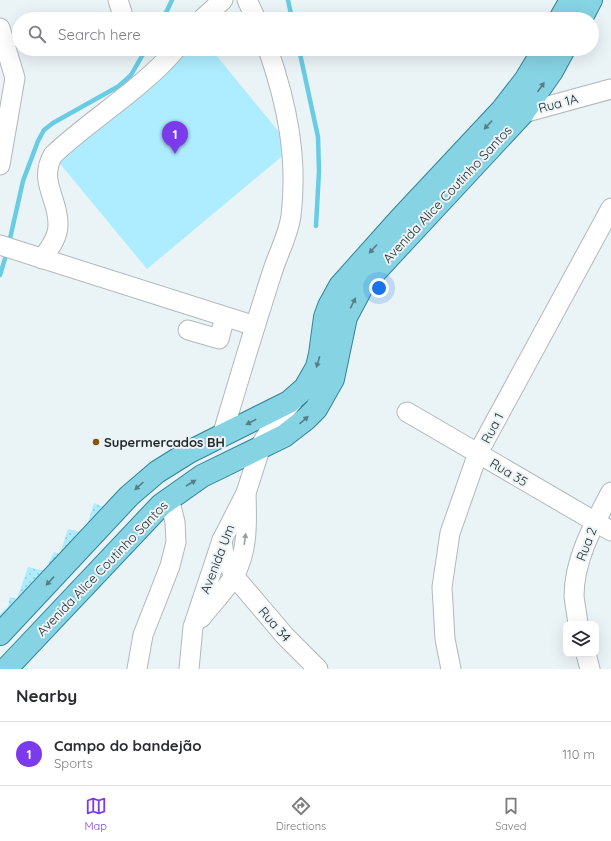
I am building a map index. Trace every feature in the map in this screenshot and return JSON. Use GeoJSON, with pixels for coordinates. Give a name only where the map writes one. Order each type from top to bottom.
{"type":"FeatureCollection","features":[{"type":"Feature","properties":{"kind":"main road"},"geometry":{"type":"LineString","coordinates":[[564,12],[571,0]]}},
{"type":"Feature","properties":{"kind":"main road"},"geometry":{"type":"LineString","coordinates":[[584,12],[591,0]]}},
{"type":"Feature","properties":{"kind":"main road","name":"Avenida Alice Coutinho Santos"},"geometry":{"type":"LineString","coordinates":[[6,669],[148,516],[169,498],[202,476],[260,449],[295,428],[316,409],[333,379],[346,317],[363,285],[516,106],[541,56]]}},
{"type":"Feature","properties":{"kind":"main road","name":"Avenida Alice Coutinho Santos"},"geometry":{"type":"LineString","coordinates":[[0,634],[142,483],[172,461],[289,402],[298,396],[311,379],[316,367],[320,354],[329,306],[340,286],[552,71],[560,56]]}},
{"type":"Feature","properties":{"kind":"street"},"geometry":{"type":"LineString","coordinates":[[118,0],[122,12]]}},
{"type":"Feature","properties":{"kind":"street"},"geometry":{"type":"LineString","coordinates":[[210,12],[223,0]]}},
{"type":"Feature","properties":{"kind":"street"},"geometry":{"type":"LineString","coordinates":[[247,0],[253,12]]}},
{"type":"Feature","properties":{"kind":"street"},"geometry":{"type":"LineString","coordinates":[[1,159],[15,78],[2,37]]}},
{"type":"Feature","properties":{"kind":"street"},"geometry":{"type":"LineString","coordinates":[[42,259],[56,238],[58,225],[47,177],[47,166],[53,155],[136,89],[169,56]]}},
{"type":"Feature","properties":{"kind":"street"},"geometry":{"type":"LineString","coordinates":[[222,436],[274,265],[288,231],[292,208],[294,156],[292,139],[277,75],[270,56]]}},
{"type":"Feature","properties":{"kind":"street","name":"Rua 1A"},"geometry":{"type":"LineString","coordinates":[[516,106],[611,89]]}},
{"type":"Feature","properties":{"kind":"street","name":"Rua 1"},"geometry":{"type":"LineString","coordinates":[[451,669],[445,639],[442,587],[450,533],[478,453],[611,208]]}},
{"type":"Feature","properties":{"kind":"street"},"geometry":{"type":"LineString","coordinates":[[0,245],[21,250],[42,259],[255,326]]}},
{"type":"Feature","properties":{"kind":"street"},"geometry":{"type":"LineString","coordinates":[[188,330],[219,339],[225,317]]}},
{"type":"Feature","properties":{"kind":"street","name":"Avenida Um"},"geometry":{"type":"LineString","coordinates":[[188,669],[193,628],[222,540],[246,493],[260,449],[275,422],[298,396]]}},
{"type":"Feature","properties":{"kind":"street","name":"Rua 35"},"geometry":{"type":"LineString","coordinates":[[407,412],[603,527]]}},
{"type":"Feature","properties":{"kind":"street","name":"Rua 2"},"geometry":{"type":"LineString","coordinates":[[578,621],[574,596],[579,561],[603,527],[611,492]]}},
{"type":"Feature","properties":{"kind":"street","name":"Avenida Um"},"geometry":{"type":"LineString","coordinates":[[193,628],[234,576],[244,546],[248,523],[246,493]]}},
{"type":"Feature","properties":{"kind":"street"},"geometry":{"type":"LineString","coordinates":[[137,669],[143,635],[170,566],[176,542],[175,522],[169,498]]}},
{"type":"Feature","properties":{"kind":"street","name":"Rua 34"},"geometry":{"type":"LineString","coordinates":[[222,540],[224,555],[234,576],[284,636],[318,669]]}},
{"type":"Feature","properties":{"kind":"street"},"geometry":{"type":"LineString","coordinates":[[587,657],[590,669]]}},
{"type":"Feature","properties":{"kind":"shaded area"},"geometry":{"type":"Polygon","coordinates":[[[182,56],[217,56],[292,148],[147,269],[57,160],[182,56]]]}},
{"type":"Feature","properties":{"kind":"shaded area"},"geometry":{"type":"Polygon","coordinates":[[[94,503],[108,509],[0,622],[0,614],[8,607],[10,597],[17,599],[28,567],[45,571],[54,552],[60,554],[68,529],[85,533],[94,503]]]}},
{"type":"Feature","properties":{"kind":"waterway"},"geometry":{"type":"LineString","coordinates":[[166,12],[172,0]]}},
{"type":"Feature","properties":{"kind":"waterway"},"geometry":{"type":"LineString","coordinates":[[288,0],[291,12]]}},
{"type":"Feature","properties":{"kind":"waterway"},"geometry":{"type":"LineString","coordinates":[[9,243],[23,181],[38,141],[44,130],[53,123],[119,86],[131,75],[142,56]]}},
{"type":"Feature","properties":{"kind":"waterway"},"geometry":{"type":"LineString","coordinates":[[301,56],[318,137],[319,171],[316,226]]}},
{"type":"Feature","properties":{"kind":"waterway"},"geometry":{"type":"LineString","coordinates":[[0,275],[7,252]]}},
{"type":"Feature","properties":{"kind":"place","name":"Campo do bandejão"},"geometry":{"type":"Point","coordinates":[175,154]}},
{"type":"Feature","properties":{"kind":"place","name":"Supermercados BH"},"geometry":{"type":"Point","coordinates":[96,442]}}]}
